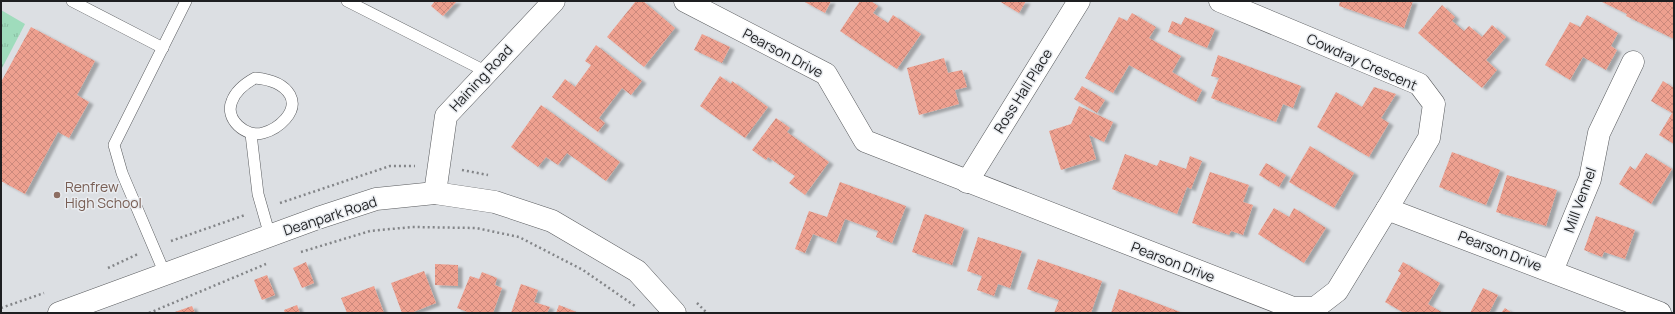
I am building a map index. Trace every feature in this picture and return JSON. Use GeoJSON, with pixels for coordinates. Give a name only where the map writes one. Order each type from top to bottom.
{"type":"FeatureCollection","features":[{"type":"Feature","properties":{"kind":"street","name":"Haining Road"},"geometry":{"type":"LineString","coordinates":[[435,193],[446,116],[554,1]]}},
{"type":"Feature","properties":{"kind":"street","name":"Pearson Drive"},"geometry":{"type":"LineString","coordinates":[[685,1],[826,74],[865,141],[966,182],[1293,308],[1315,308],[1337,291],[1387,209],[1660,313]]}},
{"type":"Feature","properties":{"kind":"street","name":"Ross Hall Place"},"geometry":{"type":"LineString","coordinates":[[966,182],[1079,1]]}},
{"type":"Feature","properties":{"kind":"street","name":"Cowdray Crescent"},"geometry":{"type":"LineString","coordinates":[[1220,1],[1419,84],[1434,104],[1429,138],[1387,209]]}},
{"type":"Feature","properties":{"kind":"street","name":"Mill Vennel"},"geometry":{"type":"LineString","coordinates":[[1552,271],[1590,179],[1599,133],[1633,62]]}},
{"type":"Feature","properties":{"kind":"street","name":"Deanpark Road"},"geometry":{"type":"LineString","coordinates":[[59,313],[376,199],[435,193],[495,202],[552,221],[637,270],[675,313]]}},
{"type":"Feature","properties":{"kind":"lane"},"geometry":{"type":"LineString","coordinates":[[72,1],[163,48]]}},
{"type":"Feature","properties":{"kind":"lane"},"geometry":{"type":"LineString","coordinates":[[165,274],[122,173],[114,145],[186,1]]}},
{"type":"Feature","properties":{"kind":"lane"},"geometry":{"type":"LineString","coordinates":[[348,1],[487,72]]}},
{"type":"Feature","properties":{"kind":"lane"},"geometry":{"type":"LineString","coordinates":[[255,78],[268,79],[279,85],[290,95],[292,103],[290,113],[282,123],[263,134],[251,134],[242,129],[235,122],[230,114],[231,102],[237,92],[245,84],[255,78]]}},
{"type":"Feature","properties":{"kind":"lane"},"geometry":{"type":"LineString","coordinates":[[251,134],[258,194],[270,236]]}},
{"type":"Feature","properties":{"kind":"path"},"geometry":{"type":"LineString","coordinates":[[295,253],[370,231],[412,227],[476,228],[519,237],[583,270],[639,309]]}},
{"type":"Feature","properties":{"kind":"path"},"geometry":{"type":"LineString","coordinates":[[149,313],[273,262]]}},
{"type":"Feature","properties":{"kind":"green space"},"geometry":{"type":"Polygon","coordinates":[[[1,10],[25,24],[1,70],[1,10]]]}},
{"type":"Feature","properties":{"kind":"building"},"geometry":{"type":"Polygon","coordinates":[[[435,1],[457,1],[443,16],[431,6],[435,1]]]}},
{"type":"Feature","properties":{"kind":"building"},"geometry":{"type":"Polygon","coordinates":[[[636,1],[643,1],[675,28],[644,67],[607,37],[636,1]]]}},
{"type":"Feature","properties":{"kind":"building"},"geometry":{"type":"Polygon","coordinates":[[[803,1],[831,1],[825,13],[803,1]]]}},
{"type":"Feature","properties":{"kind":"building"},"geometry":{"type":"Polygon","coordinates":[[[860,1],[871,1],[878,6],[873,13],[888,23],[893,15],[921,34],[897,69],[840,31],[860,1]]]}},
{"type":"Feature","properties":{"kind":"building"},"geometry":{"type":"Polygon","coordinates":[[[999,1],[1026,1],[1019,13],[999,1]]]}},
{"type":"Feature","properties":{"kind":"building"},"geometry":{"type":"Polygon","coordinates":[[[1340,1],[1413,1],[1404,28],[1339,6],[1340,1]]]}},
{"type":"Feature","properties":{"kind":"building"},"geometry":{"type":"Polygon","coordinates":[[[1600,1],[1674,1],[1674,39],[1626,16],[1627,14],[1600,1]]]}},
{"type":"Feature","properties":{"kind":"building"},"geometry":{"type":"Polygon","coordinates":[[[1442,5],[1455,17],[1452,21],[1464,31],[1469,26],[1482,37],[1492,25],[1506,37],[1486,60],[1497,70],[1482,88],[1418,33],[1442,5]]]}},
{"type":"Feature","properties":{"kind":"building"},"geometry":{"type":"Polygon","coordinates":[[[1132,13],[1156,27],[1149,38],[1181,56],[1172,72],[1202,90],[1196,102],[1129,65],[1113,93],[1085,78],[1119,17],[1127,21],[1132,13]]]}},
{"type":"Feature","properties":{"kind":"building"},"geometry":{"type":"Polygon","coordinates":[[[1587,15],[1618,33],[1611,46],[1617,50],[1606,70],[1583,57],[1570,80],[1545,65],[1570,22],[1580,27],[1587,15]]]}},
{"type":"Feature","properties":{"kind":"building"},"geometry":{"type":"Polygon","coordinates":[[[1185,17],[1215,29],[1207,48],[1168,32],[1172,21],[1181,25],[1185,17]]]}},
{"type":"Feature","properties":{"kind":"building"},"geometry":{"type":"Polygon","coordinates":[[[31,27],[95,61],[77,95],[89,102],[69,138],[58,132],[25,194],[1,181],[1,82],[31,27]]]}},
{"type":"Feature","properties":{"kind":"building"},"geometry":{"type":"Polygon","coordinates":[[[702,34],[730,47],[722,63],[694,50],[702,34]]]}},
{"type":"Feature","properties":{"kind":"building"},"geometry":{"type":"Polygon","coordinates":[[[596,45],[642,81],[631,95],[622,88],[599,118],[605,123],[598,132],[552,97],[565,79],[575,87],[591,65],[585,61],[596,45]]]}},
{"type":"Feature","properties":{"kind":"building"},"geometry":{"type":"Polygon","coordinates":[[[1218,55],[1301,86],[1293,108],[1283,104],[1276,122],[1211,98],[1219,78],[1211,76],[1218,55]]]}},
{"type":"Feature","properties":{"kind":"building"},"geometry":{"type":"Polygon","coordinates":[[[944,58],[948,73],[962,70],[967,87],[955,90],[959,104],[919,115],[907,68],[944,58]]]}},
{"type":"Feature","properties":{"kind":"building"},"geometry":{"type":"Polygon","coordinates":[[[720,76],[731,84],[732,81],[768,107],[745,138],[700,106],[720,76]]]}},
{"type":"Feature","properties":{"kind":"building"},"geometry":{"type":"Polygon","coordinates":[[[1663,81],[1674,88],[1674,144],[1659,135],[1672,113],[1651,101],[1663,81]]]}},
{"type":"Feature","properties":{"kind":"building"},"geometry":{"type":"Polygon","coordinates":[[[1082,86],[1105,100],[1097,113],[1074,99],[1082,86]]]}},
{"type":"Feature","properties":{"kind":"building"},"geometry":{"type":"Polygon","coordinates":[[[1374,87],[1396,94],[1381,118],[1389,123],[1369,157],[1317,127],[1336,92],[1362,107],[1374,87]]]}},
{"type":"Feature","properties":{"kind":"building"},"geometry":{"type":"Polygon","coordinates":[[[541,105],[620,162],[606,181],[567,153],[558,165],[546,157],[538,167],[511,147],[541,105]]]}},
{"type":"Feature","properties":{"kind":"building"},"geometry":{"type":"Polygon","coordinates":[[[1079,106],[1113,122],[1104,142],[1089,135],[1096,159],[1061,170],[1049,131],[1071,124],[1079,106]]]}},
{"type":"Feature","properties":{"kind":"building"},"geometry":{"type":"Polygon","coordinates":[[[776,118],[790,128],[787,132],[829,162],[805,195],[789,183],[795,176],[768,157],[766,160],[752,150],[776,118]]]}},
{"type":"Feature","properties":{"kind":"building"},"geometry":{"type":"Polygon","coordinates":[[[1310,146],[1354,173],[1334,208],[1289,182],[1310,146]]]}},
{"type":"Feature","properties":{"kind":"building"},"geometry":{"type":"Polygon","coordinates":[[[1452,152],[1500,170],[1486,205],[1439,187],[1452,152]]]}},
{"type":"Feature","properties":{"kind":"building"},"geometry":{"type":"Polygon","coordinates":[[[1646,153],[1672,169],[1651,204],[1619,184],[1630,166],[1635,170],[1646,153]]]}},
{"type":"Feature","properties":{"kind":"building"},"geometry":{"type":"Polygon","coordinates":[[[1125,154],[1157,166],[1160,160],[1186,169],[1190,156],[1202,161],[1191,189],[1187,187],[1177,214],[1112,189],[1125,154]]]}},
{"type":"Feature","properties":{"kind":"building"},"geometry":{"type":"Polygon","coordinates":[[[1266,163],[1286,175],[1279,187],[1259,175],[1266,163]]]}},
{"type":"Feature","properties":{"kind":"building"},"geometry":{"type":"Polygon","coordinates":[[[1210,172],[1249,185],[1243,202],[1253,205],[1243,235],[1231,231],[1229,235],[1192,223],[1210,172]]]}},
{"type":"Feature","properties":{"kind":"building"},"geometry":{"type":"Polygon","coordinates":[[[1507,175],[1557,190],[1546,226],[1496,212],[1507,175]]]}},
{"type":"Feature","properties":{"kind":"building"},"geometry":{"type":"Polygon","coordinates":[[[840,182],[906,206],[892,243],[876,237],[878,231],[845,219],[836,243],[813,234],[805,253],[795,249],[809,211],[827,217],[840,182]]]}},
{"type":"Feature","properties":{"kind":"building"},"geometry":{"type":"Polygon","coordinates":[[[1274,208],[1289,217],[1294,208],[1326,228],[1304,263],[1258,234],[1274,208]]]}},
{"type":"Feature","properties":{"kind":"building"},"geometry":{"type":"Polygon","coordinates":[[[925,214],[964,228],[952,265],[912,252],[925,214]]]}},
{"type":"Feature","properties":{"kind":"building"},"geometry":{"type":"Polygon","coordinates":[[[1596,216],[1635,230],[1625,259],[1604,252],[1602,257],[1584,250],[1596,216]]]}},
{"type":"Feature","properties":{"kind":"building"},"geometry":{"type":"Polygon","coordinates":[[[978,237],[1022,251],[1010,288],[998,284],[994,296],[977,290],[982,276],[967,271],[978,237]]]}},
{"type":"Feature","properties":{"kind":"building"},"geometry":{"type":"Polygon","coordinates":[[[1038,259],[1102,281],[1091,313],[1054,313],[1059,300],[1027,289],[1038,259]]]}},
{"type":"Feature","properties":{"kind":"building"},"geometry":{"type":"Polygon","coordinates":[[[306,262],[314,283],[302,288],[293,268],[306,262]]]}},
{"type":"Feature","properties":{"kind":"building"},"geometry":{"type":"Polygon","coordinates":[[[1403,262],[1440,283],[1428,304],[1443,313],[1404,313],[1385,302],[1401,273],[1398,271],[1403,262]]]}},
{"type":"Feature","properties":{"kind":"building"},"geometry":{"type":"Polygon","coordinates":[[[435,264],[458,265],[458,286],[435,285],[435,264]]]}},
{"type":"Feature","properties":{"kind":"building"},"geometry":{"type":"Polygon","coordinates":[[[424,271],[436,303],[411,313],[402,313],[391,283],[424,271]]]}},
{"type":"Feature","properties":{"kind":"building"},"geometry":{"type":"Polygon","coordinates":[[[482,272],[497,278],[495,285],[502,288],[493,313],[470,313],[457,308],[470,276],[479,279],[482,272]]]}},
{"type":"Feature","properties":{"kind":"building"},"geometry":{"type":"Polygon","coordinates":[[[267,275],[275,295],[262,300],[254,280],[267,275]]]}},
{"type":"Feature","properties":{"kind":"building"},"geometry":{"type":"Polygon","coordinates":[[[521,284],[538,290],[534,302],[550,307],[547,313],[511,313],[521,284]]]}},
{"type":"Feature","properties":{"kind":"building"},"geometry":{"type":"Polygon","coordinates":[[[374,286],[384,313],[347,313],[341,298],[374,286]]]}},
{"type":"Feature","properties":{"kind":"building"},"geometry":{"type":"Polygon","coordinates":[[[1483,288],[1498,295],[1489,313],[1470,313],[1483,288]]]}},
{"type":"Feature","properties":{"kind":"building"},"geometry":{"type":"Polygon","coordinates":[[[1119,289],[1183,313],[1111,313],[1119,289]]]}},
{"type":"Feature","properties":{"kind":"building"},"geometry":{"type":"Polygon","coordinates":[[[297,305],[300,313],[285,313],[284,310],[297,305]]]}},
{"type":"Feature","properties":{"kind":"building"},"geometry":{"type":"Polygon","coordinates":[[[559,305],[579,313],[556,313],[559,305]]]}},
{"type":"Feature","properties":{"kind":"building"},"geometry":{"type":"Polygon","coordinates":[[[192,306],[195,313],[172,313],[192,306]]]}},
{"type":"Feature","properties":{"kind":"building"},"geometry":{"type":"Polygon","coordinates":[[[1505,308],[1512,313],[1501,313],[1505,308]]]}},
{"type":"Feature","properties":{"kind":"place","name":"Renfrew High School"},"geometry":{"type":"Point","coordinates":[57,195]}}]}
